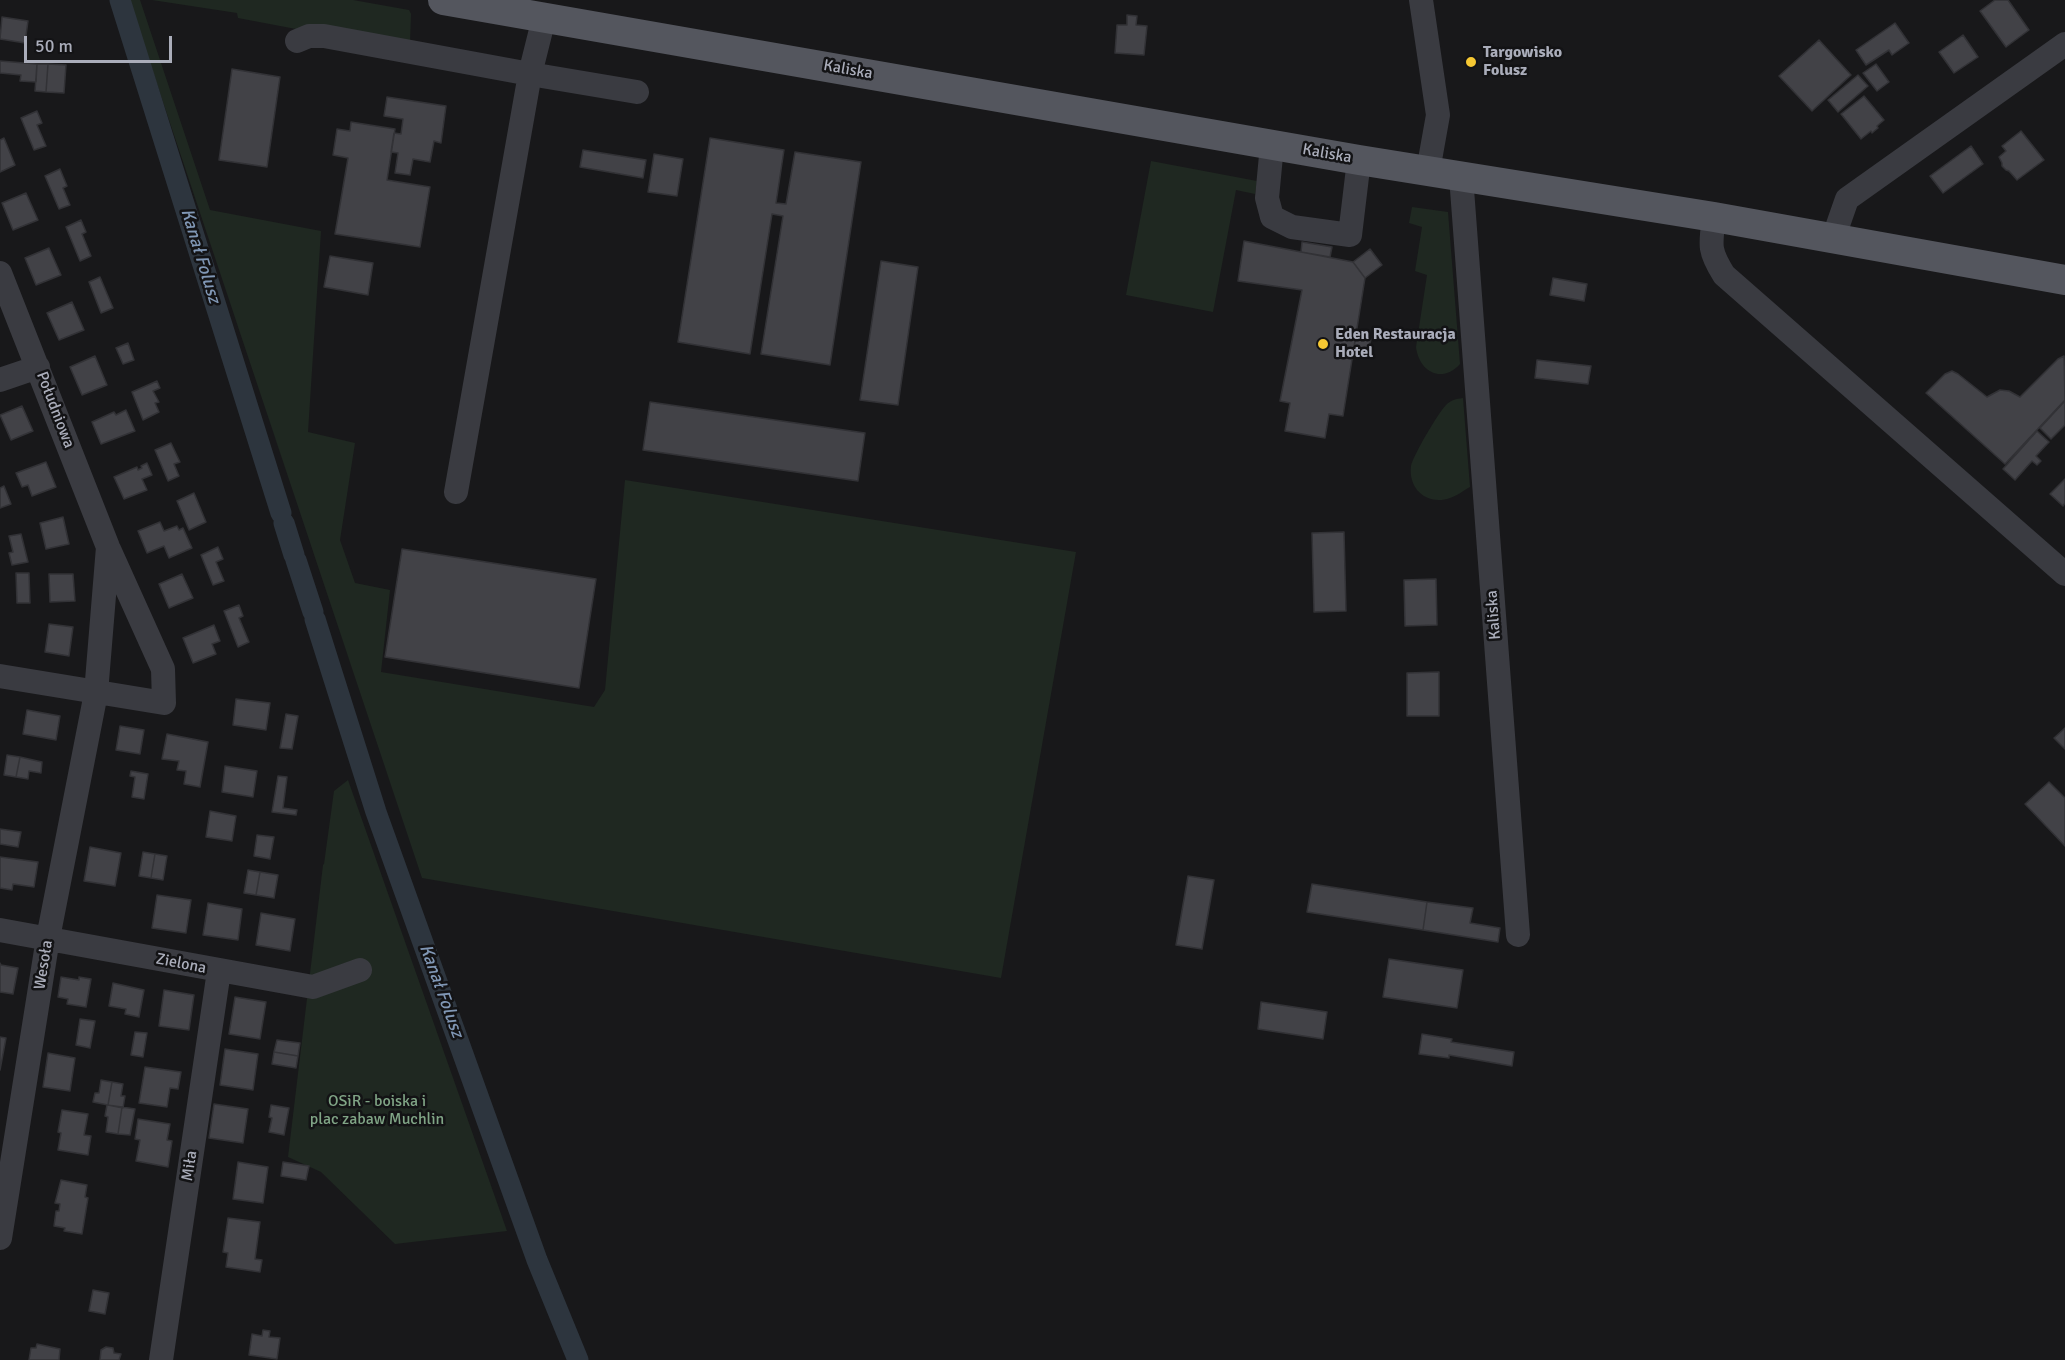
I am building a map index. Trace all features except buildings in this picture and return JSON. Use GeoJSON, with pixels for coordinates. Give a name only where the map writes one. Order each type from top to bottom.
{"type":"FeatureCollection","features":[{"type":"Feature","properties":{"kind":"main road","name":"Kaliska"},"geometry":{"type":"LineString","coordinates":[[443,0],[1461,176]]}},
{"type":"Feature","properties":{"kind":"main road"},"geometry":{"type":"LineString","coordinates":[[1461,176],[1714,217],[2065,280]]}},
{"type":"Feature","properties":{"kind":"street"},"geometry":{"type":"LineString","coordinates":[[1421,0],[1438,115],[1428,171]]}},
{"type":"Feature","properties":{"kind":"street"},"geometry":{"type":"LineString","coordinates":[[456,492],[530,74],[544,18]]}},
{"type":"Feature","properties":{"kind":"street"},"geometry":{"type":"LineString","coordinates":[[297,41],[309,36],[324,36],[638,92]]}},
{"type":"Feature","properties":{"kind":"street"},"geometry":{"type":"LineString","coordinates":[[1833,239],[1847,199],[2065,44]]}},
{"type":"Feature","properties":{"kind":"street"},"geometry":{"type":"LineString","coordinates":[[1272,145],[1267,198],[1272,217],[1292,227],[1350,235],[1359,160]]}},
{"type":"Feature","properties":{"kind":"street","name":"Kaliska"},"geometry":{"type":"LineString","coordinates":[[1461,176],[1518,935]]}},
{"type":"Feature","properties":{"kind":"street"},"geometry":{"type":"LineString","coordinates":[[1714,217],[1710,246],[1713,258],[1724,275],[2065,574]]}},
{"type":"Feature","properties":{"kind":"street","name":"Południowa"},"geometry":{"type":"LineString","coordinates":[[0,273],[108,547],[163,669],[164,703],[96,693],[108,547]]}},
{"type":"Feature","properties":{"kind":"street"},"geometry":{"type":"LineString","coordinates":[[0,380],[38,366]]}},
{"type":"Feature","properties":{"kind":"street"},"geometry":{"type":"LineString","coordinates":[[0,676],[96,693]]}},
{"type":"Feature","properties":{"kind":"street","name":"Wesoła"},"geometry":{"type":"LineString","coordinates":[[0,1238],[48,938],[96,693]]}},
{"type":"Feature","properties":{"kind":"street","name":"Zielona"},"geometry":{"type":"LineString","coordinates":[[0,930],[313,987],[360,970]]}},
{"type":"Feature","properties":{"kind":"street","name":"Miła"},"geometry":{"type":"LineString","coordinates":[[160,1360],[219,971]]}},
{"type":"Feature","properties":{"kind":"green space"},"geometry":{"type":"Polygon","coordinates":[[[129,0],[140,0],[210,210],[321,231],[308,432],[355,443],[340,540],[355,583],[390,590],[381,672],[594,707],[605,690],[625,480],[1076,552],[1001,978],[422,878],[129,0]]]}},
{"type":"Feature","properties":{"kind":"green space"},"geometry":{"type":"Polygon","coordinates":[[[152,0],[353,0],[409,10],[411,14],[410,43],[296,29],[238,18],[237,13],[152,0]]]}},
{"type":"Feature","properties":{"kind":"green space"},"geometry":{"type":"Polygon","coordinates":[[[1151,161],[1257,181],[1255,194],[1236,190],[1213,312],[1126,295],[1151,161]]]}},
{"type":"Feature","properties":{"kind":"green space"},"geometry":{"type":"Polygon","coordinates":[[[1412,207],[1448,212],[1460,364],[1446,373],[1439,374],[1426,369],[1418,356],[1416,347],[1427,275],[1415,271],[1422,227],[1409,223],[1412,207]]]}},
{"type":"Feature","properties":{"kind":"green space"},"geometry":{"type":"Polygon","coordinates":[[[1463,398],[1470,487],[1450,498],[1434,500],[1421,494],[1416,488],[1411,466],[1426,435],[1442,410],[1452,401],[1463,398]]]}},
{"type":"Feature","properties":{"kind":"green space","name":"OSiR - boiska i plac zabaw Muchlin"},"geometry":{"type":"Polygon","coordinates":[[[348,780],[507,1231],[395,1244],[321,1172],[288,1157],[334,791],[348,780]]]}},
{"type":"Feature","properties":{"kind":"waterway","name":"Kanał Folusz"},"geometry":{"type":"LineString","coordinates":[[120,0],[281,513]]}},
{"type":"Feature","properties":{"kind":"waterway","name":"Kanał Folusz"},"geometry":{"type":"LineString","coordinates":[[284,523],[294,555]]}},
{"type":"Feature","properties":{"kind":"waterway","name":"Kanał Folusz"},"geometry":{"type":"LineString","coordinates":[[296,560],[313,612]]}},
{"type":"Feature","properties":{"kind":"waterway","name":"Kanał Folusz"},"geometry":{"type":"LineString","coordinates":[[315,619],[376,812],[537,1260],[578,1360]]}},
{"type":"Feature","properties":{"kind":"place","name":"Targowisko Folusz"},"geometry":{"type":"Point","coordinates":[1471,62]}},
{"type":"Feature","properties":{"kind":"place","name":"Eden Restauracja Hotel"},"geometry":{"type":"Point","coordinates":[1323,344]}}]}
